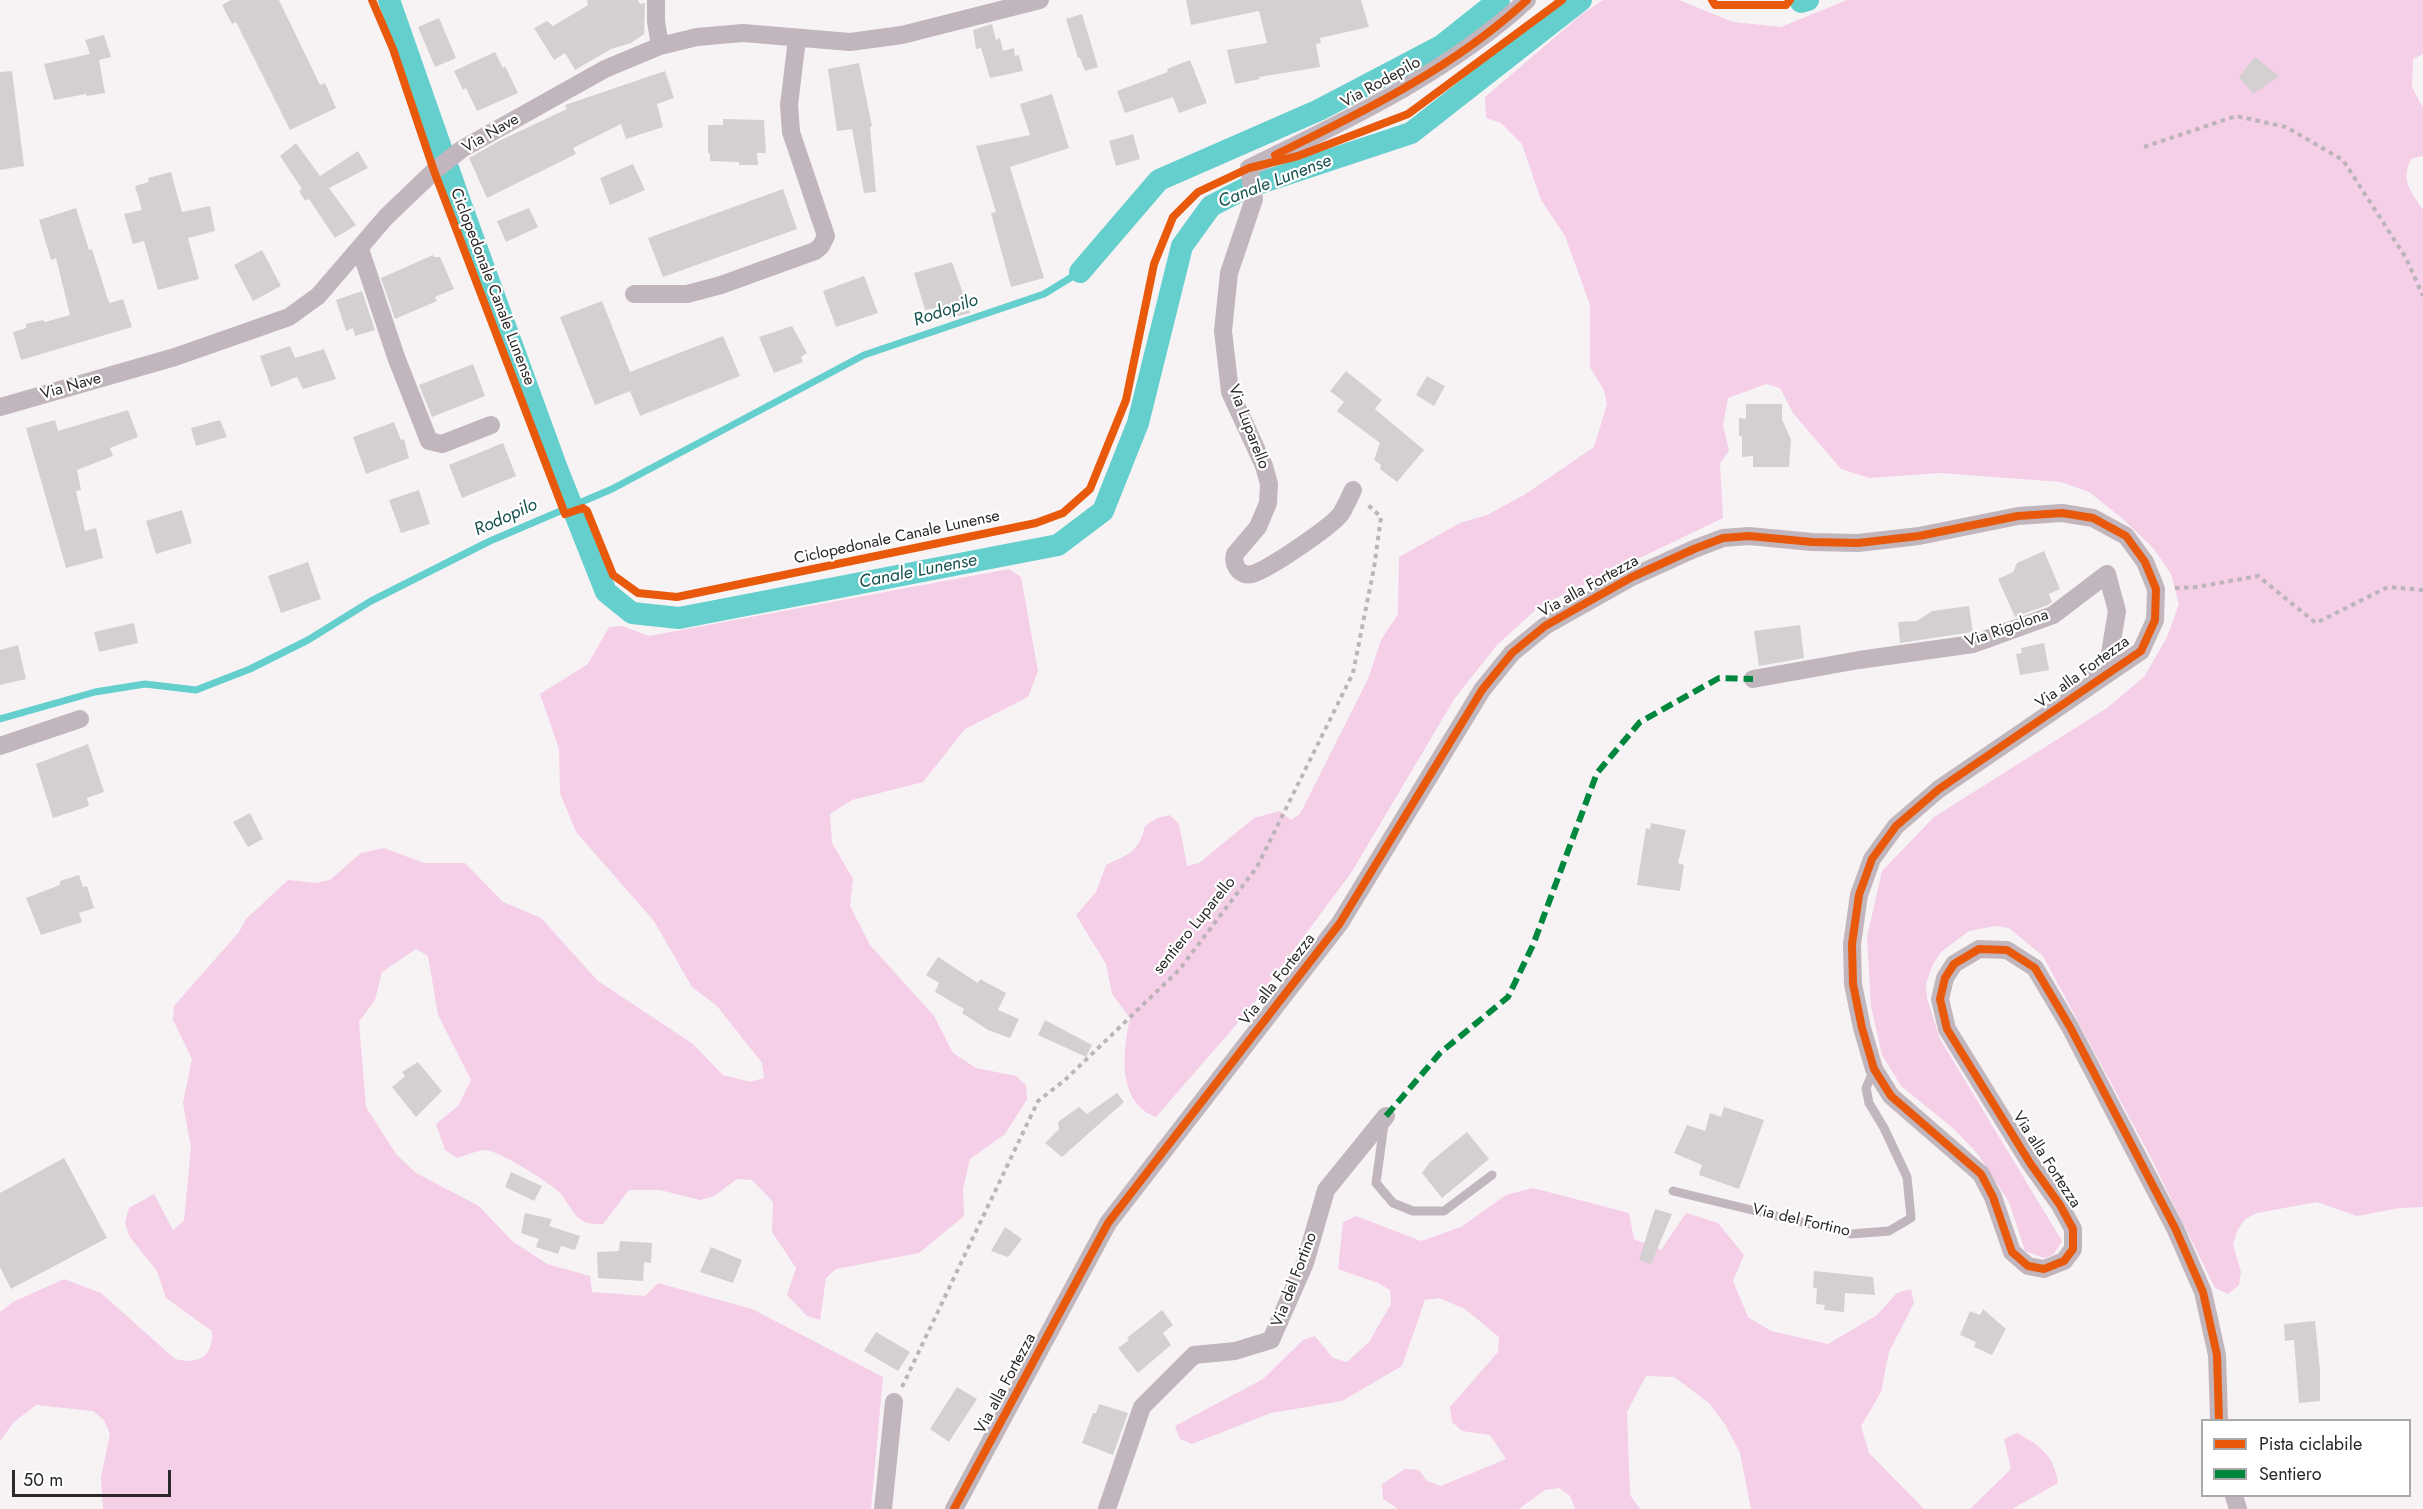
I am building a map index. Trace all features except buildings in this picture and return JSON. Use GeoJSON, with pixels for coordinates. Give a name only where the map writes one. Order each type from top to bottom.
{"type":"FeatureCollection","features":[{"type":"Feature","properties":{"kind":"street"},"geometry":{"type":"LineString","coordinates":[[656,0],[656,21],[660,46]]}},
{"type":"Feature","properties":{"kind":"street","name":"Via Nave"},"geometry":{"type":"LineString","coordinates":[[0,407],[175,357],[289,317],[318,296],[386,216],[434,171],[462,149],[605,69],[660,46],[697,37],[743,33],[850,42],[902,35],[1040,0]]}},
{"type":"Feature","properties":{"kind":"street","name":"Via Rodepilo"},"geometry":{"type":"LineString","coordinates":[[1243,234],[1254,199],[1248,168],[1423,77],[1502,24],[1527,0]]}},
{"type":"Feature","properties":{"kind":"street"},"geometry":{"type":"LineString","coordinates":[[634,294],[687,294],[721,285],[805,255],[821,246],[826,236],[791,132],[789,105],[797,39]]}},
{"type":"Feature","properties":{"kind":"street","name":"Via Luparello"},"geometry":{"type":"LineString","coordinates":[[1243,234],[1229,273],[1224,341],[1230,392],[1264,466],[1269,484],[1268,503],[1258,527],[1235,554],[1237,569],[1242,573],[1253,574],[1304,544],[1340,514],[1353,490]]}},
{"type":"Feature","properties":{"kind":"street"},"geometry":{"type":"LineString","coordinates":[[360,249],[396,357],[429,441],[442,444],[491,425]]}},
{"type":"Feature","properties":{"kind":"street","name":"Via alla Fortezza"},"geometry":{"type":"LineString","coordinates":[[954,1509],[1108,1223],[1340,923],[1482,690],[1512,653],[1545,626],[1632,577],[1724,538],[1749,536],[1812,542],[1858,543],[1919,536],[2018,516],[2050,513],[2093,518],[2126,536],[2145,562],[2156,589],[2155,620],[2141,651],[1939,789],[1896,826],[1872,859],[1859,895],[1852,944],[1854,984],[1862,1028],[1874,1069],[1891,1096],[1981,1174],[1993,1197],[2012,1252],[2028,1266],[2044,1269],[2064,1261],[2073,1249],[2073,1229],[1947,1029],[1940,999],[1945,978],[1954,964],[1979,949],[2007,950],[2035,968],[2070,1028],[2175,1228],[2203,1292],[2217,1354],[2220,1419]]}},
{"type":"Feature","properties":{"kind":"street","name":"Via Rigolona"},"geometry":{"type":"LineString","coordinates":[[1753,679],[1859,660],[1973,644],[2053,615],[2107,574],[2116,611],[2109,659],[2072,699]]}},
{"type":"Feature","properties":{"kind":"street"},"geometry":{"type":"LineString","coordinates":[[0,746],[80,719]]}},
{"type":"Feature","properties":{"kind":"street","name":"Via del Fortino"},"geometry":{"type":"LineString","coordinates":[[1107,1509],[1142,1407],[1194,1355],[1235,1351],[1271,1340],[1305,1263],[1326,1190],[1386,1116]]}},
{"type":"Feature","properties":{"kind":"street"},"geometry":{"type":"LineString","coordinates":[[883,1509],[894,1402]]}},
{"type":"Feature","properties":{"kind":"lane","name":"Via del Fortino"},"geometry":{"type":"LineString","coordinates":[[1673,1191],[1851,1234],[1889,1231],[1911,1218],[1907,1176],[1869,1102],[1866,1088],[1874,1069]]}},
{"type":"Feature","properties":{"kind":"lane","name":"Via del Fortino"},"geometry":{"type":"LineString","coordinates":[[1386,1116],[1376,1183],[1393,1203],[1413,1211],[1444,1211],[1492,1175]]}},
{"type":"Feature","properties":{"kind":"path"},"geometry":{"type":"LineString","coordinates":[[2144,147],[2236,116],[2286,127],[2343,160],[2406,258],[2423,296]]}},
{"type":"Feature","properties":{"kind":"path"},"geometry":{"type":"LineString","coordinates":[[2156,589],[2197,587],[2258,576],[2316,623],[2388,587],[2423,590]]}},
{"type":"Feature","properties":{"kind":"shaded area"},"geometry":{"type":"Polygon","coordinates":[[[1603,0],[1679,0],[1733,22],[1781,27],[1847,0],[2423,0],[2423,54],[2413,59],[2412,87],[2423,108],[2423,156],[2411,159],[2407,180],[2408,186],[2423,210],[2423,1207],[2400,1208],[2357,1216],[2317,1202],[2257,1213],[2245,1219],[2237,1231],[2233,1245],[2241,1272],[2239,1285],[2228,1294],[2215,1288],[2150,1156],[2043,956],[2009,928],[1995,926],[1969,931],[1941,952],[1933,964],[1926,984],[1927,998],[1940,1039],[2062,1241],[2053,1255],[2044,1258],[2025,1251],[2009,1202],[1977,1153],[1954,1129],[1901,1086],[1882,1055],[1871,1006],[1867,937],[1882,871],[1934,817],[2107,708],[2144,677],[2167,637],[2179,604],[2171,574],[2154,549],[2123,519],[2089,492],[2061,482],[1940,473],[1869,478],[1841,469],[1793,413],[1780,388],[1766,384],[1728,398],[1723,425],[1729,451],[1720,463],[1723,518],[1540,606],[1497,645],[1455,698],[1351,873],[1249,1010],[1156,1117],[1143,1110],[1134,1100],[1125,1074],[1125,1045],[1130,1018],[1112,994],[1106,964],[1076,915],[1096,892],[1106,865],[1132,851],[1140,842],[1145,826],[1157,818],[1170,815],[1179,824],[1187,866],[1199,863],[1254,818],[1280,811],[1291,820],[1300,814],[1368,679],[1381,640],[1398,614],[1399,557],[1460,523],[1487,515],[1524,495],[1594,447],[1607,404],[1604,390],[1590,367],[1590,305],[1565,236],[1541,200],[1522,144],[1501,123],[1486,118],[1485,97],[1582,14],[1603,0]]]}},
{"type":"Feature","properties":{"kind":"shaded area"},"geometry":{"type":"Polygon","coordinates":[[[1009,569],[1021,577],[1038,671],[1028,697],[965,729],[923,782],[852,800],[830,814],[832,843],[853,879],[850,906],[870,945],[934,1016],[953,1053],[976,1068],[1016,1076],[1026,1085],[1027,1099],[1005,1134],[970,1159],[963,1189],[964,1216],[919,1253],[836,1269],[826,1278],[820,1320],[807,1316],[787,1295],[796,1268],[772,1232],[773,1202],[752,1180],[737,1179],[714,1196],[700,1200],[660,1190],[629,1190],[603,1224],[594,1224],[577,1217],[556,1189],[500,1155],[485,1150],[457,1158],[445,1150],[436,1124],[458,1106],[471,1080],[438,1015],[428,956],[416,949],[382,972],[375,1000],[359,1022],[366,1107],[396,1154],[416,1173],[479,1206],[512,1241],[547,1264],[590,1276],[592,1292],[645,1296],[658,1283],[752,1309],[883,1377],[871,1509],[103,1509],[101,1477],[110,1434],[104,1420],[93,1411],[36,1405],[14,1422],[0,1441],[0,1312],[13,1302],[64,1279],[101,1293],[175,1359],[191,1361],[198,1359],[203,1357],[210,1347],[212,1331],[166,1298],[157,1271],[129,1236],[125,1222],[129,1208],[154,1194],[173,1230],[184,1221],[191,1148],[183,1103],[192,1059],[173,1020],[174,1006],[239,932],[246,919],[288,880],[316,883],[330,880],[361,853],[384,848],[424,863],[465,863],[503,902],[541,918],[598,981],[693,1044],[723,1075],[750,1082],[764,1078],[762,1063],[717,1006],[692,987],[654,921],[576,832],[560,793],[559,749],[540,694],[588,664],[609,627],[622,626],[649,636],[1009,569]]]}},
{"type":"Feature","properties":{"kind":"shaded area"},"geometry":{"type":"Polygon","coordinates":[[[1533,1188],[1629,1213],[1634,1239],[1661,1250],[1686,1213],[1718,1223],[1744,1255],[1733,1281],[1748,1317],[1771,1331],[1828,1344],[1877,1315],[1897,1293],[1911,1289],[1914,1303],[1889,1352],[1881,1392],[1861,1426],[1869,1453],[1924,1509],[1751,1509],[1740,1453],[1726,1426],[1709,1403],[1674,1377],[1646,1376],[1627,1412],[1630,1495],[1640,1509],[1575,1509],[1570,1496],[1559,1488],[1545,1490],[1519,1509],[1398,1509],[1383,1499],[1382,1484],[1405,1469],[1419,1470],[1427,1481],[1441,1486],[1506,1459],[1490,1435],[1462,1431],[1452,1422],[1450,1407],[1498,1352],[1499,1337],[1465,1309],[1439,1298],[1425,1300],[1402,1366],[1342,1401],[1271,1413],[1192,1444],[1180,1439],[1175,1426],[1263,1379],[1303,1340],[1315,1336],[1333,1358],[1347,1362],[1369,1342],[1391,1304],[1390,1290],[1378,1283],[1338,1269],[1343,1222],[1356,1216],[1421,1241],[1461,1227],[1506,1195],[1533,1188]]]}},
{"type":"Feature","properties":{"kind":"shaded area"},"geometry":{"type":"Polygon","coordinates":[[[2017,1433],[2033,1442],[2050,1458],[2058,1483],[2012,1509],[1970,1509],[2011,1469],[2004,1439],[2017,1433]]]}},
{"type":"Feature","properties":{"kind":"waterway","name":"Canale Lunense"},"geometry":{"type":"LineString","coordinates":[[389,0],[556,466],[606,592],[632,613],[679,618],[1058,545],[1103,511],[1138,423],[1182,246],[1211,206],[1244,189],[1411,133],[1581,0]]}},
{"type":"Feature","properties":{"kind":"waterway"},"geometry":{"type":"LineString","coordinates":[[1080,272],[1159,180],[1319,110],[1441,46],[1499,0]]}},
{"type":"Feature","properties":{"kind":"waterway","name":"Canale Lunense"},"geometry":{"type":"LineString","coordinates":[[1801,2],[1808,0]]}},
{"type":"Feature","properties":{"kind":"waterway","name":"Rodopilo"},"geometry":{"type":"LineString","coordinates":[[0,719],[95,692],[145,684],[196,690],[250,669],[308,640],[371,601],[490,541],[612,489],[864,355],[1044,294],[1080,272]]}},
{"type":"Feature","properties":{"kind":"marked path"},"geometry":{"type":"LineString","coordinates":[[1386,1116],[1440,1053],[1508,997],[1533,945],[1597,773],[1640,722],[1719,678],[1753,679]]}},
{"type":"Feature","properties":{"kind":"cycle path","name":"Ciclopedonale Canale Lunense"},"geometry":{"type":"LineString","coordinates":[[372,0],[393,49],[434,171],[565,514],[583,508],[587,511],[613,575],[638,593],[677,597],[1036,523],[1063,513],[1090,489],[1126,400],[1154,264],[1173,217],[1198,192],[1249,168],[1298,156],[1408,114],[1562,0]]}},
{"type":"Feature","properties":{"kind":"cycle path"},"geometry":{"type":"LineString","coordinates":[[1275,155],[1374,105],[1439,67],[1499,24],[1527,0]]}},
{"type":"Feature","properties":{"kind":"cycle path"},"geometry":{"type":"LineString","coordinates":[[1712,0],[1715,5],[1786,5],[1790,0]]}},
{"type":"Feature","properties":{"kind":"cycle path"},"geometry":{"type":"LineString","coordinates":[[954,1509],[1108,1223],[1340,923],[1482,690],[1512,653],[1545,626],[1632,577],[1723,538],[1749,536],[1812,542],[1858,543],[1919,536],[2018,516],[2062,513],[2093,518],[2126,536],[2145,562],[2156,589],[2155,620],[2141,651],[1939,789],[1896,826],[1872,859],[1859,895],[1852,944],[1853,984],[1862,1028],[1874,1069],[1891,1096],[1981,1174],[1993,1197],[2012,1252],[2028,1266],[2044,1269],[2064,1261],[2073,1249],[2073,1229],[1947,1029],[1940,999],[1945,978],[1954,964],[1979,949],[2007,950],[2035,968],[2070,1027],[2175,1228],[2203,1292],[2217,1355],[2219,1419]]}}]}
